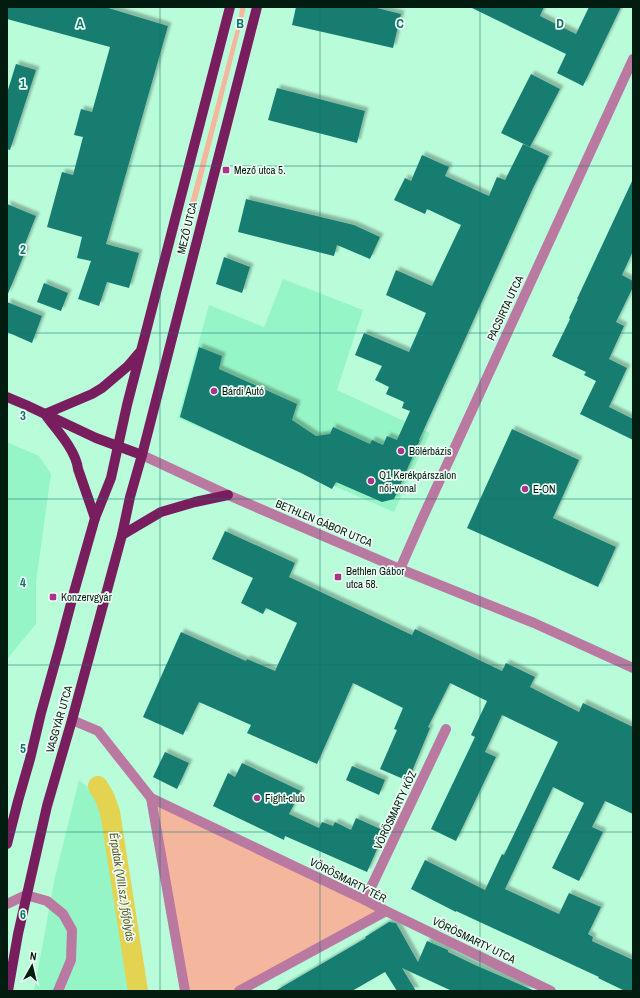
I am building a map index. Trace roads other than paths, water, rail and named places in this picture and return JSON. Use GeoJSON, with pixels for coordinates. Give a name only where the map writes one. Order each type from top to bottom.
{"type":"FeatureCollection","features":[{"type":"Feature","properties":{"kind":"main road","name":"MEZŐ UTCA"},"geometry":{"type":"LineString","coordinates":[[118,446],[141,350],[230,7]]}},
{"type":"Feature","properties":{"kind":"main road","name":"MEZŐ UTCA"},"geometry":{"type":"LineString","coordinates":[[142,455],[257,7]]}},
{"type":"Feature","properties":{"kind":"main road"},"geometry":{"type":"LineString","coordinates":[[95,518],[77,462],[62,436],[45,414],[92,394],[102,388],[128,366],[141,350]]}},
{"type":"Feature","properties":{"kind":"main road","name":"BETHLEN GÁBOR UTCA"},"geometry":{"type":"LineString","coordinates":[[8,398],[96,438],[142,455]]}},
{"type":"Feature","properties":{"kind":"main road","name":"VASGYÁR UTCA"},"geometry":{"type":"LineString","coordinates":[[7,844],[74,592],[95,518],[110,478],[118,446]]}},
{"type":"Feature","properties":{"kind":"main road","name":"VASGYÁR UTCA"},"geometry":{"type":"LineString","coordinates":[[8,991],[26,896],[47,806],[72,720],[142,455]]}},
{"type":"Feature","properties":{"kind":"main road"},"geometry":{"type":"LineString","coordinates":[[122,535],[161,512],[195,502],[228,495]]}},
{"type":"Feature","properties":{"kind":"street","name":"PACSIRTA UTCA"},"geometry":{"type":"LineString","coordinates":[[400,569],[633,59]]}},
{"type":"Feature","properties":{"kind":"street","name":"BETHLEN GÁBOR UTCA"},"geometry":{"type":"LineString","coordinates":[[142,455],[228,495],[400,569],[534,623],[633,668]]}},
{"type":"Feature","properties":{"kind":"street","name":"VÖRÖSMARTY TÉR"},"geometry":{"type":"LineString","coordinates":[[72,720],[98,731],[151,798],[386,911]]}},
{"type":"Feature","properties":{"kind":"street","name":"VÖRÖSMARTY KÖZ"},"geometry":{"type":"LineString","coordinates":[[365,900],[446,729]]}},
{"type":"Feature","properties":{"kind":"street","name":"VÖRÖSMARTY TÉR"},"geometry":{"type":"LineString","coordinates":[[151,798],[185,991]]}},
{"type":"Feature","properties":{"kind":"street"},"geometry":{"type":"LineString","coordinates":[[7,904],[26,896],[47,901],[63,914],[72,930],[72,960],[58,991]]}},
{"type":"Feature","properties":{"kind":"street","name":"VÖRÖSMARTY TÉR"},"geometry":{"type":"LineString","coordinates":[[239,991],[386,911]]}},
{"type":"Feature","properties":{"kind":"street","name":"VÖRÖSMARTY UTCA"},"geometry":{"type":"LineString","coordinates":[[386,911],[551,991]]}},
{"type":"Feature","properties":{"kind":"waterway","name":"Érpatak (VIII.sz.) főfolyás"},"geometry":{"type":"LineString","coordinates":[[98,786],[105,798],[110,812],[138,991]]}},
{"type":"Feature","properties":{"kind":"place","name":"Mező utca 5."},"geometry":{"type":"Point","coordinates":[226,170]}},
{"type":"Feature","properties":{"kind":"place","name":"Bárdi Autó"},"geometry":{"type":"Point","coordinates":[214,391]}},
{"type":"Feature","properties":{"kind":"place","name":"Bölérbázis"},"geometry":{"type":"Point","coordinates":[401,451]}},
{"type":"Feature","properties":{"kind":"place","name":"Q1 Kerékpárszalon női-vonal"},"geometry":{"type":"Point","coordinates":[371,481]}},
{"type":"Feature","properties":{"kind":"place","name":"E-ON"},"geometry":{"type":"Point","coordinates":[525,489]}},
{"type":"Feature","properties":{"kind":"place","name":"Bethlen Gábor utca 58."},"geometry":{"type":"Point","coordinates":[338,577]}},
{"type":"Feature","properties":{"kind":"place","name":"Konzervgyár"},"geometry":{"type":"Point","coordinates":[53,597]}},
{"type":"Feature","properties":{"kind":"place","name":"Fight-club"},"geometry":{"type":"Point","coordinates":[257,798]}}]}
